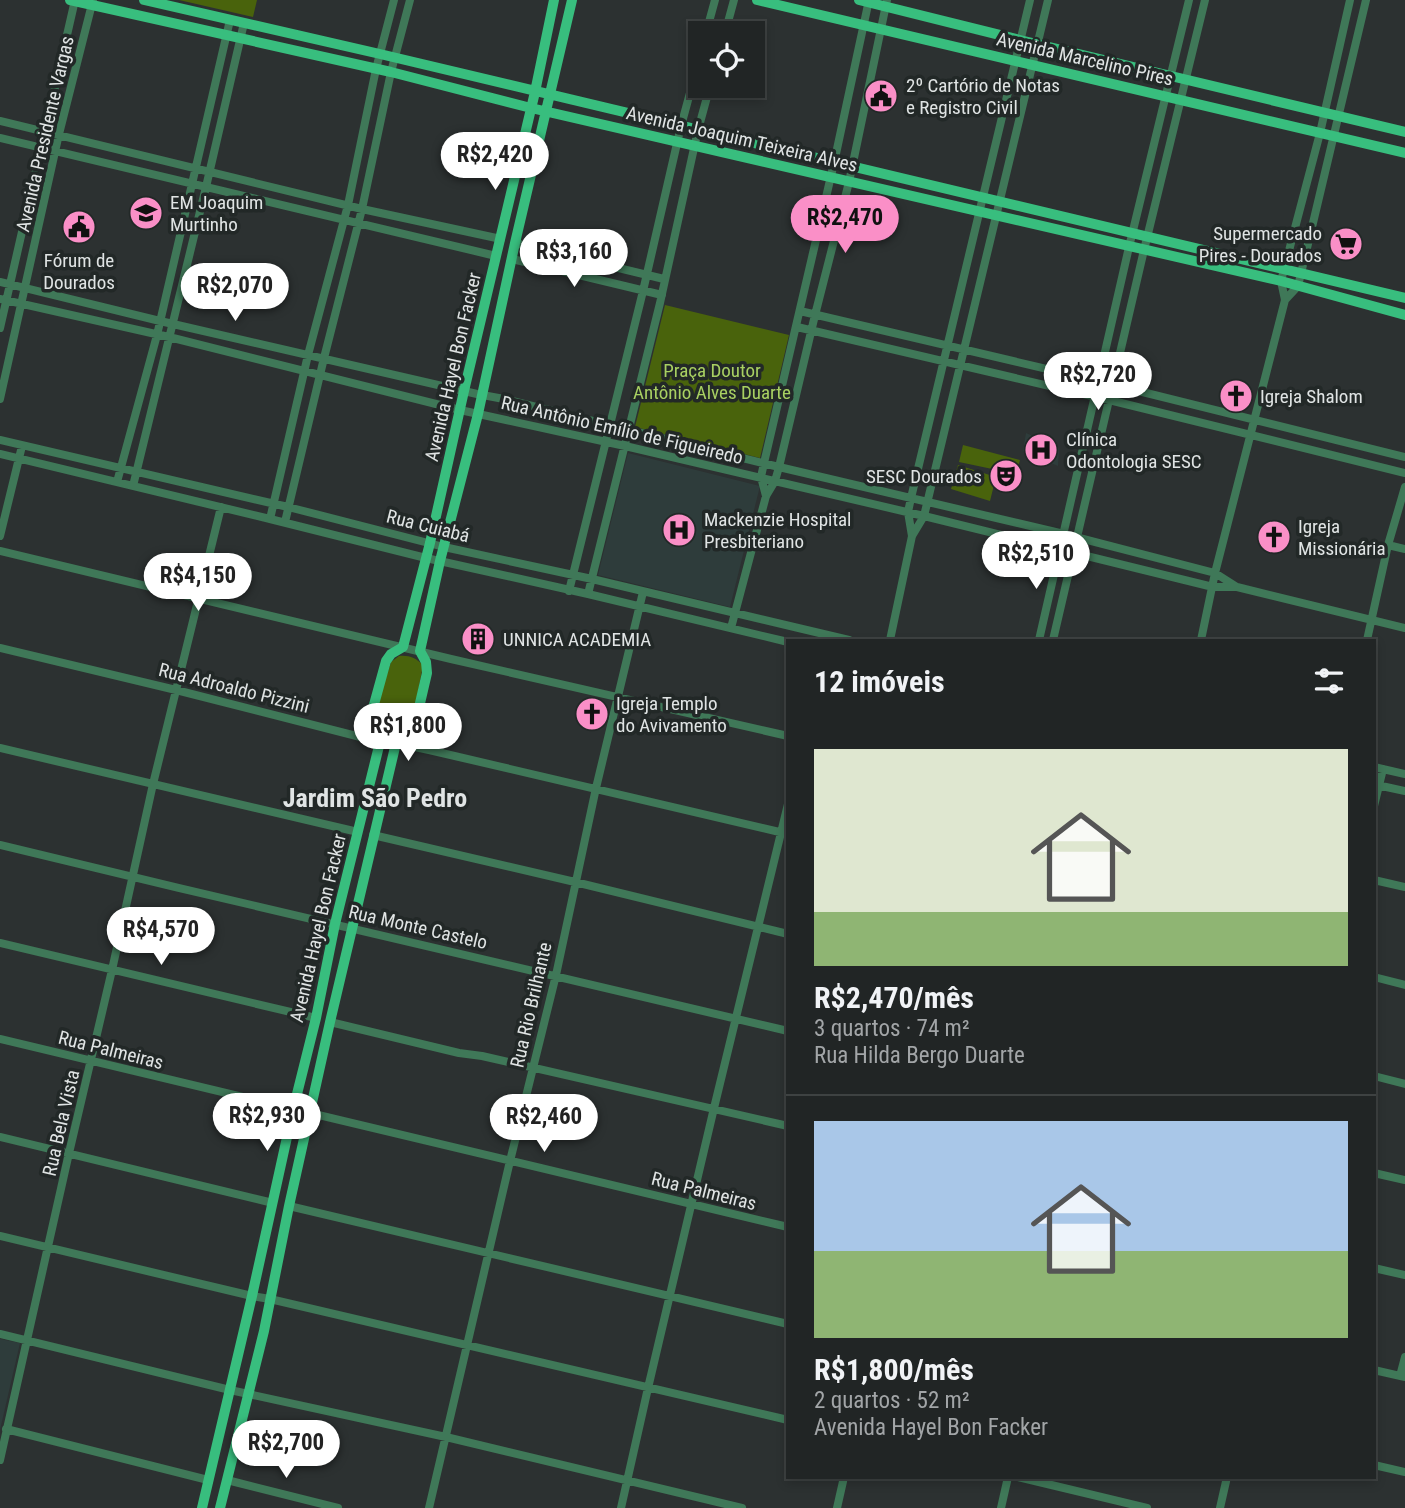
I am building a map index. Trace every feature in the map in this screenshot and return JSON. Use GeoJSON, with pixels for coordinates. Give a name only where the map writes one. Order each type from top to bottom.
{"type":"FeatureCollection","features":[{"type":"Feature","properties":{"kind":"main road","name":"Avenida Joaquim Teixeira Alves"},"geometry":{"type":"LineString","coordinates":[[74,0],[92,2],[391,72],[531,108],[1282,281],[1405,315]]}},
{"type":"Feature","properties":{"kind":"main road","name":"Avenida Joaquim Teixeira Alves"},"geometry":{"type":"LineString","coordinates":[[144,0],[1405,298]]}},
{"type":"Feature","properties":{"kind":"main road","name":"Avenida Hayel Bon Facker"},"geometry":{"type":"LineString","coordinates":[[202,1508],[316,1018],[335,925],[380,742],[370,729],[370,719],[386,661],[391,654],[403,647],[430,543],[554,0]]}},
{"type":"Feature","properties":{"kind":"main road","name":"Avenida Hayel Bon Facker"},"geometry":{"type":"LineString","coordinates":[[220,1508],[271,1299],[309,1114],[373,835],[396,743],[408,737],[414,729],[428,673],[420,651],[478,414],[572,0]]}},
{"type":"Feature","properties":{"kind":"main road","name":"Avenida Marcelino Pires"},"geometry":{"type":"LineString","coordinates":[[757,0],[1405,153]]}},
{"type":"Feature","properties":{"kind":"main road","name":"Avenida Marcelino Pires"},"geometry":{"type":"LineString","coordinates":[[865,1],[886,3],[1036,44],[1405,132]]}},
{"type":"Feature","properties":{"kind":"street","name":"Avenida Presidente Vargas"},"geometry":{"type":"LineString","coordinates":[[0,328],[3,300],[10,285],[74,0]]}},
{"type":"Feature","properties":{"kind":"street"},"geometry":{"type":"LineString","coordinates":[[270,519],[308,355],[348,205],[376,69],[394,0]]}},
{"type":"Feature","properties":{"kind":"street"},"geometry":{"type":"LineString","coordinates":[[285,522],[410,0]]}},
{"type":"Feature","properties":{"kind":"street"},"geometry":{"type":"LineString","coordinates":[[709,21],[715,0]]}},
{"type":"Feature","properties":{"kind":"street"},"geometry":{"type":"LineString","coordinates":[[728,21],[734,0]]}},
{"type":"Feature","properties":{"kind":"street"},"geometry":{"type":"LineString","coordinates":[[912,536],[908,512],[911,498],[1030,0]]}},
{"type":"Feature","properties":{"kind":"street"},"geometry":{"type":"LineString","coordinates":[[890,639],[912,536],[924,516],[1048,0]]}},
{"type":"Feature","properties":{"kind":"street"},"geometry":{"type":"LineString","coordinates":[[1039,639],[1189,0]]}},
{"type":"Feature","properties":{"kind":"street"},"geometry":{"type":"LineString","coordinates":[[1053,639],[1205,0]]}},
{"type":"Feature","properties":{"kind":"street"},"geometry":{"type":"LineString","coordinates":[[1201,639],[1215,573],[1285,300],[1282,281],[1284,269],[1320,133],[1350,0]]}},
{"type":"Feature","properties":{"kind":"street"},"geometry":{"type":"LineString","coordinates":[[1285,300],[1298,286],[1366,0]]}},
{"type":"Feature","properties":{"kind":"street"},"geometry":{"type":"LineString","coordinates":[[766,496],[761,477],[835,163],[863,25],[865,1]]}},
{"type":"Feature","properties":{"kind":"street","name":"Avenida Presidente Vargas"},"geometry":{"type":"LineString","coordinates":[[0,399],[59,134],[92,2]]}},
{"type":"Feature","properties":{"kind":"street"},"geometry":{"type":"LineString","coordinates":[[731,628],[766,496],[779,467],[849,182],[886,3]]}},
{"type":"Feature","properties":{"kind":"street"},"geometry":{"type":"LineString","coordinates":[[117,482],[158,335],[230,20]]}},
{"type":"Feature","properties":{"kind":"street"},"geometry":{"type":"LineString","coordinates":[[132,486],[244,23]]}},
{"type":"Feature","properties":{"kind":"street"},"geometry":{"type":"LineString","coordinates":[[1340,38],[1356,42]]}},
{"type":"Feature","properties":{"kind":"street"},"geometry":{"type":"LineString","coordinates":[[569,591],[689,98]]}},
{"type":"Feature","properties":{"kind":"street"},"geometry":{"type":"LineString","coordinates":[[588,594],[662,295],[707,98]]}},
{"type":"Feature","properties":{"kind":"street"},"geometry":{"type":"LineString","coordinates":[[0,121],[362,209],[501,239]]}},
{"type":"Feature","properties":{"kind":"street"},"geometry":{"type":"LineString","coordinates":[[0,138],[496,256]]}},
{"type":"Feature","properties":{"kind":"street"},"geometry":{"type":"LineString","coordinates":[[515,243],[664,279]]}},
{"type":"Feature","properties":{"kind":"street"},"geometry":{"type":"LineString","coordinates":[[512,259],[662,295]]}},
{"type":"Feature","properties":{"kind":"street","name":"Rua Antônio Emílio de Figueiredo"},"geometry":{"type":"LineString","coordinates":[[0,282],[504,399],[1064,534],[1215,573],[1237,587]]}},
{"type":"Feature","properties":{"kind":"street","name":"Rua Antônio Emílio de Figueiredo"},"geometry":{"type":"LineString","coordinates":[[3,300],[169,337],[460,410],[761,477],[1213,587],[1237,587],[1405,628]]}},
{"type":"Feature","properties":{"kind":"street"},"geometry":{"type":"LineString","coordinates":[[800,311],[1405,457]]}},
{"type":"Feature","properties":{"kind":"street"},"geometry":{"type":"LineString","coordinates":[[797,327],[1405,473]]}},
{"type":"Feature","properties":{"kind":"street"},"geometry":{"type":"LineString","coordinates":[[999,374],[1003,359]]}},
{"type":"Feature","properties":{"kind":"street","name":"Rua Cuiabá"},"geometry":{"type":"LineString","coordinates":[[0,440],[288,507],[444,547],[592,579],[827,638]]}},
{"type":"Feature","properties":{"kind":"street"},"geometry":{"type":"LineString","coordinates":[[0,536],[22,446]]}},
{"type":"Feature","properties":{"kind":"street","name":"Rua Cuiabá"},"geometry":{"type":"LineString","coordinates":[[0,454],[426,558],[786,642]]}},
{"type":"Feature","properties":{"kind":"street"},"geometry":{"type":"LineString","coordinates":[[1367,639],[1388,545],[1405,486]]}},
{"type":"Feature","properties":{"kind":"street","name":"Rua Bela Vista"},"geometry":{"type":"LineString","coordinates":[[0,1460],[153,784],[221,507]]}},
{"type":"Feature","properties":{"kind":"street"},"geometry":{"type":"LineString","coordinates":[[1388,545],[1405,549]]}},
{"type":"Feature","properties":{"kind":"street"},"geometry":{"type":"LineString","coordinates":[[0,551],[786,736]]}},
{"type":"Feature","properties":{"kind":"street"},"geometry":{"type":"LineString","coordinates":[[532,582],[536,567]]}},
{"type":"Feature","properties":{"kind":"street","name":"Rua Rio Brilhante"},"geometry":{"type":"LineString","coordinates":[[429,1508],[556,975],[596,788],[643,592]]}},
{"type":"Feature","properties":{"kind":"street","name":"Rua Adroaldo Pizzini"},"geometry":{"type":"LineString","coordinates":[[0,648],[380,742],[396,743],[596,788],[784,833]]}},
{"type":"Feature","properties":{"kind":"street"},"geometry":{"type":"LineString","coordinates":[[0,748],[358,832]]}},
{"type":"Feature","properties":{"kind":"street"},"geometry":{"type":"LineString","coordinates":[[1405,774],[1378,768],[1376,785],[1405,792]]}},
{"type":"Feature","properties":{"kind":"street"},"geometry":{"type":"LineString","coordinates":[[621,1508],[714,1108],[784,833]]}},
{"type":"Feature","properties":{"kind":"street"},"geometry":{"type":"LineString","coordinates":[[373,835],[786,934]]}},
{"type":"Feature","properties":{"kind":"street","name":"Rua Monte Castelo"},"geometry":{"type":"LineString","coordinates":[[0,845],[786,1030]]}},
{"type":"Feature","properties":{"kind":"street"},"geometry":{"type":"LineString","coordinates":[[1376,880],[1405,887]]}},
{"type":"Feature","properties":{"kind":"street"},"geometry":{"type":"LineString","coordinates":[[0,943],[316,1018]]}},
{"type":"Feature","properties":{"kind":"street"},"geometry":{"type":"LineString","coordinates":[[1376,978],[1405,985]]}},
{"type":"Feature","properties":{"kind":"street"},"geometry":{"type":"LineString","coordinates":[[330,1022],[786,1126]]}},
{"type":"Feature","properties":{"kind":"street","name":"Rua Palmeiras"},"geometry":{"type":"LineString","coordinates":[[0,1039],[786,1227]]}},
{"type":"Feature","properties":{"kind":"street"},"geometry":{"type":"LineString","coordinates":[[1376,1077],[1405,1084]]}},
{"type":"Feature","properties":{"kind":"street"},"geometry":{"type":"LineString","coordinates":[[0,1137],[273,1203]]}},
{"type":"Feature","properties":{"kind":"street"},"geometry":{"type":"LineString","coordinates":[[1376,1173],[1405,1180]]}},
{"type":"Feature","properties":{"kind":"street"},"geometry":{"type":"LineString","coordinates":[[289,1206],[786,1324]]}},
{"type":"Feature","properties":{"kind":"street"},"geometry":{"type":"LineString","coordinates":[[0,1236],[786,1420]]}},
{"type":"Feature","properties":{"kind":"street"},"geometry":{"type":"LineString","coordinates":[[1376,1268],[1405,1275]]}},
{"type":"Feature","properties":{"kind":"street"},"geometry":{"type":"LineString","coordinates":[[0,1334],[742,1508]]}},
{"type":"Feature","properties":{"kind":"street"},"geometry":{"type":"LineString","coordinates":[[1376,1370],[1403,1376],[1405,1357]]}},
{"type":"Feature","properties":{"kind":"street"},"geometry":{"type":"LineString","coordinates":[[6,1429],[208,1480]]}},
{"type":"Feature","properties":{"kind":"street"},"geometry":{"type":"LineString","coordinates":[[1376,1465],[1405,1472]]}},
{"type":"Feature","properties":{"kind":"street"},"geometry":{"type":"LineString","coordinates":[[836,1508],[843,1479]]}},
{"type":"Feature","properties":{"kind":"street"},"geometry":{"type":"LineString","coordinates":[[1001,1508],[1008,1479]]}},
{"type":"Feature","properties":{"kind":"street"},"geometry":{"type":"LineString","coordinates":[[1025,1479],[1147,1508]]}},
{"type":"Feature","properties":{"kind":"street"},"geometry":{"type":"LineString","coordinates":[[1220,1508],[1227,1479]]}},
{"type":"Feature","properties":{"kind":"street"},"geometry":{"type":"LineString","coordinates":[[226,1480],[338,1508]]}},
{"type":"Feature","properties":{"kind":"shaded area","name":"Clínica Odontologia SESC"},"geometry":{"type":"Polygon","coordinates":[[[1026,433],[1059,448],[1058,466],[1023,451],[1026,433]]]}},
{"type":"Feature","properties":{"kind":"shaded area","name":"Mackenzie Hospital Presbiteriano"},"geometry":{"type":"Polygon","coordinates":[[[628,453],[760,486],[730,607],[598,575],[628,453]]]}},
{"type":"Feature","properties":{"kind":"shaded area"},"geometry":{"type":"Polygon","coordinates":[[[0,1339],[20,1343],[0,1430],[0,1339]]]}},
{"type":"Feature","properties":{"kind":"green space"},"geometry":{"type":"Polygon","coordinates":[[[179,0],[257,0],[253,17],[179,0]]]}},
{"type":"Feature","properties":{"kind":"green space","name":"Praça Doutor Antônio Alves Duarte"},"geometry":{"type":"Polygon","coordinates":[[[665,305],[789,335],[760,458],[635,427],[665,305]]]}},
{"type":"Feature","properties":{"kind":"green space"},"geometry":{"type":"Polygon","coordinates":[[[963,445],[1020,460],[1016,474],[959,462],[963,445]]]}},
{"type":"Feature","properties":{"kind":"green space"},"geometry":{"type":"Polygon","coordinates":[[[958,465],[996,477],[990,501],[951,489],[958,465]]]}},
{"type":"Feature","properties":{"kind":"green space"},"geometry":{"type":"Polygon","coordinates":[[[399,656],[418,660],[423,665],[411,729],[395,740],[384,737],[375,729],[375,712],[391,662],[399,656]]]}},
{"type":"Feature","properties":{"kind":"place","name":"2º Cartório de Notas e Registro Civil"},"geometry":{"type":"Point","coordinates":[881,96]}},
{"type":"Feature","properties":{"kind":"place","name":"EM Joaquim Murtinho"},"geometry":{"type":"Point","coordinates":[146,213]}},
{"type":"Feature","properties":{"kind":"place","name":"Fórum de Dourados"},"geometry":{"type":"Point","coordinates":[79,227]}},
{"type":"Feature","properties":{"kind":"place","name":"Supermercado Pires - Dourados"},"geometry":{"type":"Point","coordinates":[1346,244]}},
{"type":"Feature","properties":{"kind":"place","name":"Igreja Shalom"},"geometry":{"type":"Point","coordinates":[1236,396]}},
{"type":"Feature","properties":{"kind":"place","name":"Clínica Odontologia SESC"},"geometry":{"type":"Point","coordinates":[1041,450]}},
{"type":"Feature","properties":{"kind":"place","name":"SESC Dourados"},"geometry":{"type":"Point","coordinates":[1006,476]}},
{"type":"Feature","properties":{"kind":"place","name":"Mackenzie Hospital Presbiteriano"},"geometry":{"type":"Point","coordinates":[679,530]}},
{"type":"Feature","properties":{"kind":"place","name":"Igreja Missionária"},"geometry":{"type":"Point","coordinates":[1274,537]}},
{"type":"Feature","properties":{"kind":"place","name":"UNNICA ACADEMIA"},"geometry":{"type":"Point","coordinates":[478,639]}},
{"type":"Feature","properties":{"kind":"place","name":"Igreja Templo do Avivamento"},"geometry":{"type":"Point","coordinates":[592,714]}},
{"type":"Feature","properties":{"kind":"district","name":"Jardim São Pedro"},"geometry":{"type":"Point","coordinates":[375,798]}}]}
